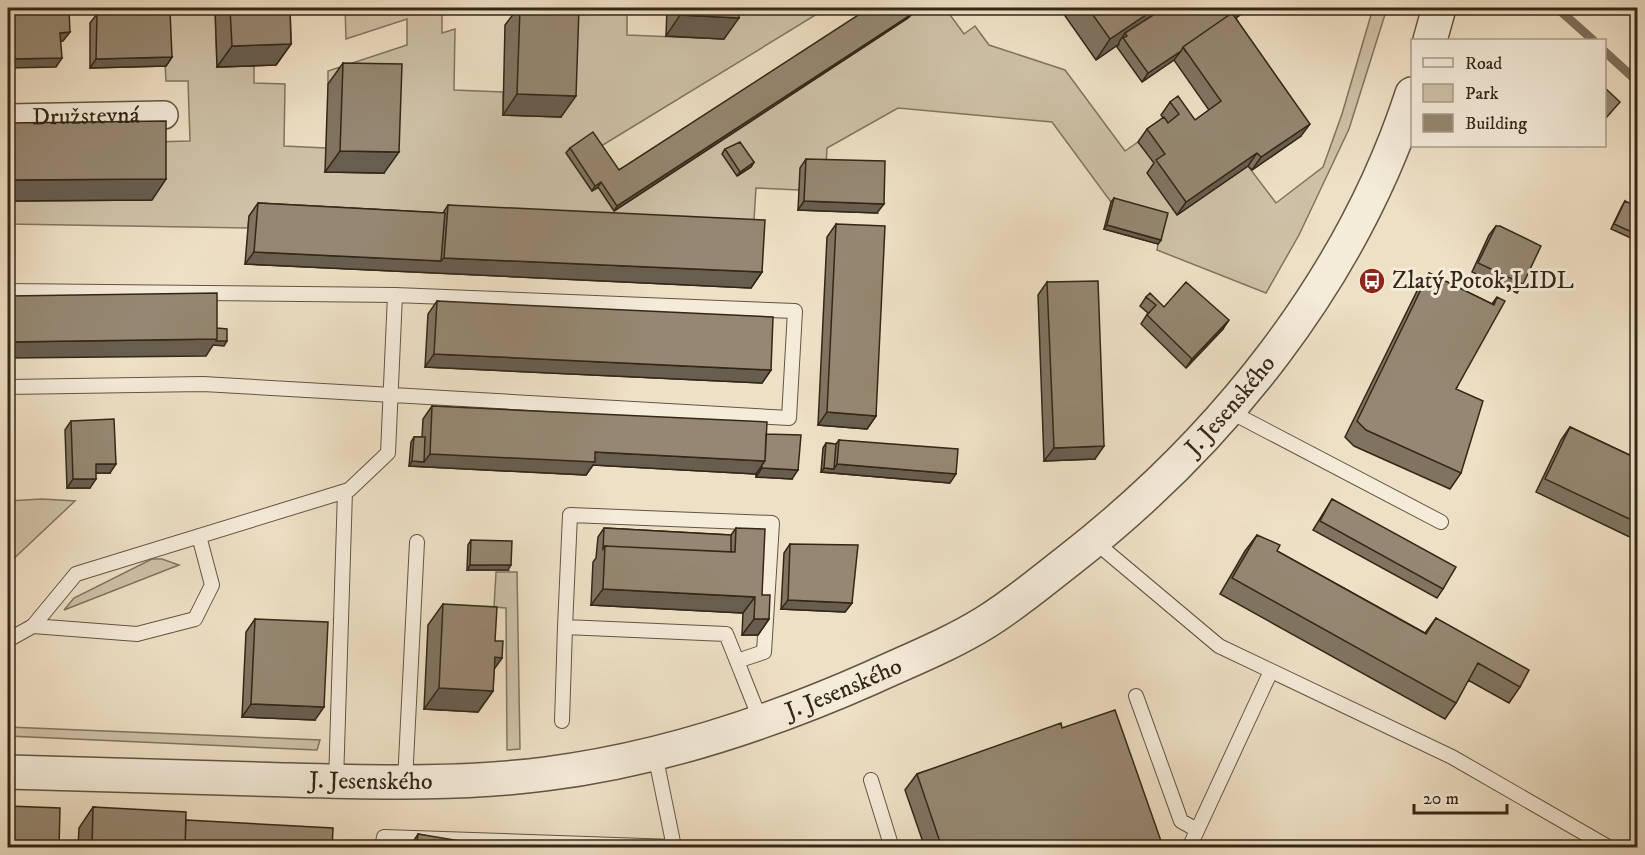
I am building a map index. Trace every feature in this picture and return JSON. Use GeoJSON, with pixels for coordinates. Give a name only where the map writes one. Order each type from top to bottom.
{"type":"FeatureCollection","features":[{"type":"Feature","properties":{"kind":"street"},"geometry":{"type":"LineString","coordinates":[[1430,39],[1439,8]]}},
{"type":"Feature","properties":{"kind":"street","name":"J. Jesenského"},"geometry":{"type":"LineString","coordinates":[[8,772],[405,783],[542,775],[608,765],[655,754],[761,721],[832,696],[959,638],[1024,596],[1094,541],[1164,478],[1229,411],[1280,348],[1308,307],[1371,194],[1411,99]]}},
{"type":"Feature","properties":{"kind":"street","name":"Družstevná"},"geometry":{"type":"LineString","coordinates":[[8,118],[164,115]]}},
{"type":"Feature","properties":{"kind":"lane"},"geometry":{"type":"LineString","coordinates":[[8,291],[395,294],[795,311],[789,418],[203,384],[8,387]]}},
{"type":"Feature","properties":{"kind":"lane"},"geometry":{"type":"LineString","coordinates":[[8,639],[33,626],[76,574],[345,491],[388,453],[395,294]]}},
{"type":"Feature","properties":{"kind":"lane"},"geometry":{"type":"LineString","coordinates":[[1229,411],[1441,522]]}},
{"type":"Feature","properties":{"kind":"lane"},"geometry":{"type":"LineString","coordinates":[[336,782],[345,491]]}},
{"type":"Feature","properties":{"kind":"lane"},"geometry":{"type":"LineString","coordinates":[[562,721],[570,515],[772,523],[764,652],[737,661]]}},
{"type":"Feature","properties":{"kind":"lane"},"geometry":{"type":"LineString","coordinates":[[33,626],[137,634],[195,619],[212,585],[200,536]]}},
{"type":"Feature","properties":{"kind":"lane"},"geometry":{"type":"LineString","coordinates":[[1094,541],[1219,646],[1452,757],[1610,848]]}},
{"type":"Feature","properties":{"kind":"lane"},"geometry":{"type":"LineString","coordinates":[[405,783],[417,542]]}},
{"type":"Feature","properties":{"kind":"lane"},"geometry":{"type":"LineString","coordinates":[[565,627],[726,634],[761,721]]}},
{"type":"Feature","properties":{"kind":"lane"},"geometry":{"type":"LineString","coordinates":[[1190,848],[1271,671]]}},
{"type":"Feature","properties":{"kind":"lane"},"geometry":{"type":"LineString","coordinates":[[1136,696],[1181,821],[1197,830]]}},
{"type":"Feature","properties":{"kind":"lane"},"geometry":{"type":"LineString","coordinates":[[382,848],[384,837],[676,847],[655,754]]}},
{"type":"Feature","properties":{"kind":"lane"},"geometry":{"type":"LineString","coordinates":[[871,780],[892,848]]}},
{"type":"Feature","properties":{"kind":"green space"},"geometry":{"type":"Polygon","coordinates":[[[162,8],[215,8],[217,67],[254,66],[254,83],[285,84],[284,146],[326,148],[326,172],[384,173],[328,84],[328,71],[407,45],[407,19],[346,39],[345,8],[442,8],[442,33],[455,29],[454,90],[503,92],[503,114],[556,8],[627,8],[627,35],[724,39],[725,8],[827,8],[598,148],[567,152],[592,191],[775,105],[884,34],[901,8],[945,8],[964,34],[975,26],[989,45],[1065,70],[1125,151],[1138,142],[1232,177],[1248,166],[1276,203],[1323,167],[1342,114],[1373,8],[1387,8],[1349,129],[1299,235],[1266,293],[1157,250],[1158,244],[1111,202],[1052,122],[898,108],[827,148],[826,168],[799,190],[756,188],[753,236],[249,216],[248,228],[8,224],[8,201],[151,142],[190,141],[188,81],[166,81],[162,8]]]}},
{"type":"Feature","properties":{"kind":"green space"},"geometry":{"type":"Polygon","coordinates":[[[42,499],[75,501],[8,564],[8,501],[42,499]]]}},
{"type":"Feature","properties":{"kind":"green space"},"geometry":{"type":"Polygon","coordinates":[[[152,559],[162,559],[179,565],[64,610],[74,598],[152,559]]]}},
{"type":"Feature","properties":{"kind":"green space"},"geometry":{"type":"Polygon","coordinates":[[[496,572],[517,572],[520,749],[507,750],[506,608],[494,607],[496,572]]]}},
{"type":"Feature","properties":{"kind":"green space"},"geometry":{"type":"Polygon","coordinates":[[[8,727],[320,740],[317,750],[8,736],[8,727]]]}},
{"type":"Feature","properties":{"kind":"building"},"geometry":{"type":"Polygon","coordinates":[[[8,8],[40,8],[40,10],[8,10],[8,8]]]}},
{"type":"Feature","properties":{"kind":"building"},"geometry":{"type":"Polygon","coordinates":[[[230,8],[290,8],[291,44],[232,46],[230,8]]]}},
{"type":"Feature","properties":{"kind":"building"},"geometry":{"type":"Polygon","coordinates":[[[520,8],[579,8],[576,96],[517,94],[520,8]]]}},
{"type":"Feature","properties":{"kind":"building"},"geometry":{"type":"Polygon","coordinates":[[[681,8],[739,8],[739,18],[680,15],[681,8]]]}},
{"type":"Feature","properties":{"kind":"building"},"geometry":{"type":"Polygon","coordinates":[[[869,8],[907,8],[912,14],[617,206],[601,182],[595,186],[570,148],[593,132],[619,170],[869,8]]]}},
{"type":"Feature","properties":{"kind":"building"},"geometry":{"type":"Polygon","coordinates":[[[1088,8],[1156,8],[1110,39],[1088,8]]]}},
{"type":"Feature","properties":{"kind":"building"},"geometry":{"type":"Polygon","coordinates":[[[1164,8],[1244,8],[1233,15],[1232,13],[1148,73],[1123,38],[1127,36],[1125,33],[1164,8]]]}},
{"type":"Feature","properties":{"kind":"building"},"geometry":{"type":"Polygon","coordinates":[[[8,10],[69,11],[70,32],[60,33],[62,58],[8,59],[8,10]]]}},
{"type":"Feature","properties":{"kind":"building"},"geometry":{"type":"Polygon","coordinates":[[[170,11],[172,57],[96,59],[97,14],[170,11]]]}},
{"type":"Feature","properties":{"kind":"building"},"geometry":{"type":"Polygon","coordinates":[[[1232,13],[1310,124],[1261,157],[1257,153],[1186,202],[1156,160],[1165,154],[1147,129],[1164,117],[1168,123],[1179,114],[1170,102],[1178,96],[1195,120],[1221,101],[1183,47],[1232,13]]]}},
{"type":"Feature","properties":{"kind":"building"},"geometry":{"type":"Polygon","coordinates":[[[343,63],[402,64],[399,152],[340,151],[343,63]]]}},
{"type":"Feature","properties":{"kind":"building"},"geometry":{"type":"Polygon","coordinates":[[[1606,89],[1620,102],[1606,118],[1606,89]]]}},
{"type":"Feature","properties":{"kind":"building"},"geometry":{"type":"Polygon","coordinates":[[[166,121],[166,179],[11,180],[10,123],[166,121]]]}},
{"type":"Feature","properties":{"kind":"building"},"geometry":{"type":"Polygon","coordinates":[[[740,142],[754,162],[740,172],[725,149],[740,142]]]}},
{"type":"Feature","properties":{"kind":"building"},"geometry":{"type":"Polygon","coordinates":[[[806,159],[885,161],[884,204],[804,201],[806,159]]]}},
{"type":"Feature","properties":{"kind":"building"},"geometry":{"type":"Polygon","coordinates":[[[1114,198],[1168,213],[1161,240],[1107,225],[1114,198]]]}},
{"type":"Feature","properties":{"kind":"building"},"geometry":{"type":"Polygon","coordinates":[[[1625,201],[1638,207],[1636,234],[1614,224],[1625,201]]]}},
{"type":"Feature","properties":{"kind":"building"},"geometry":{"type":"Polygon","coordinates":[[[258,203],[445,213],[441,261],[254,252],[258,203]]]}},
{"type":"Feature","properties":{"kind":"building"},"geometry":{"type":"Polygon","coordinates":[[[448,205],[765,220],[762,272],[444,258],[448,205]]]}},
{"type":"Feature","properties":{"kind":"building"},"geometry":{"type":"Polygon","coordinates":[[[836,224],[885,226],[876,416],[827,412],[836,224]]]}},
{"type":"Feature","properties":{"kind":"building"},"geometry":{"type":"Polygon","coordinates":[[[1496,226],[1541,246],[1523,284],[1478,263],[1496,226]]]}},
{"type":"Feature","properties":{"kind":"building"},"geometry":{"type":"Polygon","coordinates":[[[1429,273],[1494,305],[1497,297],[1505,301],[1456,389],[1483,401],[1461,473],[1366,430],[1357,421],[1429,273]]]}},
{"type":"Feature","properties":{"kind":"building"},"geometry":{"type":"Polygon","coordinates":[[[1098,281],[1104,446],[1054,448],[1047,282],[1098,281]]]}},
{"type":"Feature","properties":{"kind":"building"},"geometry":{"type":"Polygon","coordinates":[[[1186,282],[1229,320],[1192,359],[1147,315],[1156,305],[1146,297],[1150,293],[1164,307],[1186,282]]]}},
{"type":"Feature","properties":{"kind":"building"},"geometry":{"type":"Polygon","coordinates":[[[217,293],[217,339],[8,342],[8,296],[217,293]]]}},
{"type":"Feature","properties":{"kind":"building"},"geometry":{"type":"Polygon","coordinates":[[[437,301],[773,317],[771,370],[434,354],[437,301]]]}},
{"type":"Feature","properties":{"kind":"building"},"geometry":{"type":"Polygon","coordinates":[[[217,328],[227,329],[227,341],[216,341],[217,328]]]}},
{"type":"Feature","properties":{"kind":"building"},"geometry":{"type":"Polygon","coordinates":[[[432,406],[767,422],[765,461],[595,452],[595,462],[430,454],[432,406]]]}},
{"type":"Feature","properties":{"kind":"building"},"geometry":{"type":"Polygon","coordinates":[[[114,419],[116,464],[96,464],[96,479],[73,479],[71,421],[114,419]]]}},
{"type":"Feature","properties":{"kind":"building"},"geometry":{"type":"Polygon","coordinates":[[[1570,427],[1638,459],[1638,523],[1545,479],[1570,427]]]}},
{"type":"Feature","properties":{"kind":"building"},"geometry":{"type":"Polygon","coordinates":[[[766,434],[801,435],[798,470],[762,468],[765,461],[766,434]]]}},
{"type":"Feature","properties":{"kind":"building"},"geometry":{"type":"Polygon","coordinates":[[[414,437],[425,437],[424,462],[412,461],[414,437]]]}},
{"type":"Feature","properties":{"kind":"building"},"geometry":{"type":"Polygon","coordinates":[[[839,440],[958,449],[956,474],[837,464],[839,440]]]}},
{"type":"Feature","properties":{"kind":"building"},"geometry":{"type":"Polygon","coordinates":[[[826,443],[836,444],[834,469],[824,468],[826,443]]]}},
{"type":"Feature","properties":{"kind":"building"},"geometry":{"type":"Polygon","coordinates":[[[1332,499],[1456,567],[1443,589],[1320,521],[1332,499]]]}},
{"type":"Feature","properties":{"kind":"building"},"geometry":{"type":"Polygon","coordinates":[[[604,528],[731,535],[731,552],[605,546],[603,549],[604,528]]]}},
{"type":"Feature","properties":{"kind":"building"},"geometry":{"type":"Polygon","coordinates":[[[736,528],[765,529],[762,595],[770,595],[769,619],[754,619],[755,597],[603,589],[605,546],[735,552],[736,528]]]}},
{"type":"Feature","properties":{"kind":"building"},"geometry":{"type":"Polygon","coordinates":[[[1257,535],[1280,545],[1277,551],[1426,634],[1436,618],[1529,670],[1520,687],[1478,663],[1456,703],[1232,578],[1257,535]]]}},
{"type":"Feature","properties":{"kind":"building"},"geometry":{"type":"Polygon","coordinates":[[[471,540],[512,541],[511,565],[470,565],[471,540]]]}},
{"type":"Feature","properties":{"kind":"building"},"geometry":{"type":"Polygon","coordinates":[[[790,544],[858,545],[852,603],[788,600],[790,544]]]}},
{"type":"Feature","properties":{"kind":"building"},"geometry":{"type":"Polygon","coordinates":[[[443,604],[497,607],[495,641],[503,641],[502,658],[495,657],[493,691],[439,688],[443,604]]]}},
{"type":"Feature","properties":{"kind":"building"},"geometry":{"type":"Polygon","coordinates":[[[255,619],[328,622],[324,707],[251,704],[255,619]]]}},
{"type":"Feature","properties":{"kind":"building"},"geometry":{"type":"Polygon","coordinates":[[[1115,710],[1161,841],[1142,848],[942,848],[917,774],[1061,723],[1062,728],[1115,710]]]}},
{"type":"Feature","properties":{"kind":"building"},"geometry":{"type":"Polygon","coordinates":[[[8,806],[60,808],[59,848],[8,848],[8,806]]]}},
{"type":"Feature","properties":{"kind":"building"},"geometry":{"type":"Polygon","coordinates":[[[93,807],[186,812],[185,848],[92,848],[93,807]]]}},
{"type":"Feature","properties":{"kind":"building"},"geometry":{"type":"Polygon","coordinates":[[[186,820],[333,828],[332,848],[185,848],[186,820]]]}},
{"type":"Feature","properties":{"kind":"building"},"geometry":{"type":"Polygon","coordinates":[[[418,834],[485,845],[484,848],[416,848],[418,834]]]}},
{"type":"Feature","properties":{"kind":"waterway"},"geometry":{"type":"LineString","coordinates":[[1557,8],[1592,39]]}},
{"type":"Feature","properties":{"kind":"waterway"},"geometry":{"type":"LineString","coordinates":[[1606,53],[1638,82]]}},
{"type":"Feature","properties":{"kind":"place","name":"Zlatý Potok,LIDL"},"geometry":{"type":"Point","coordinates":[1372,281]}}]}
